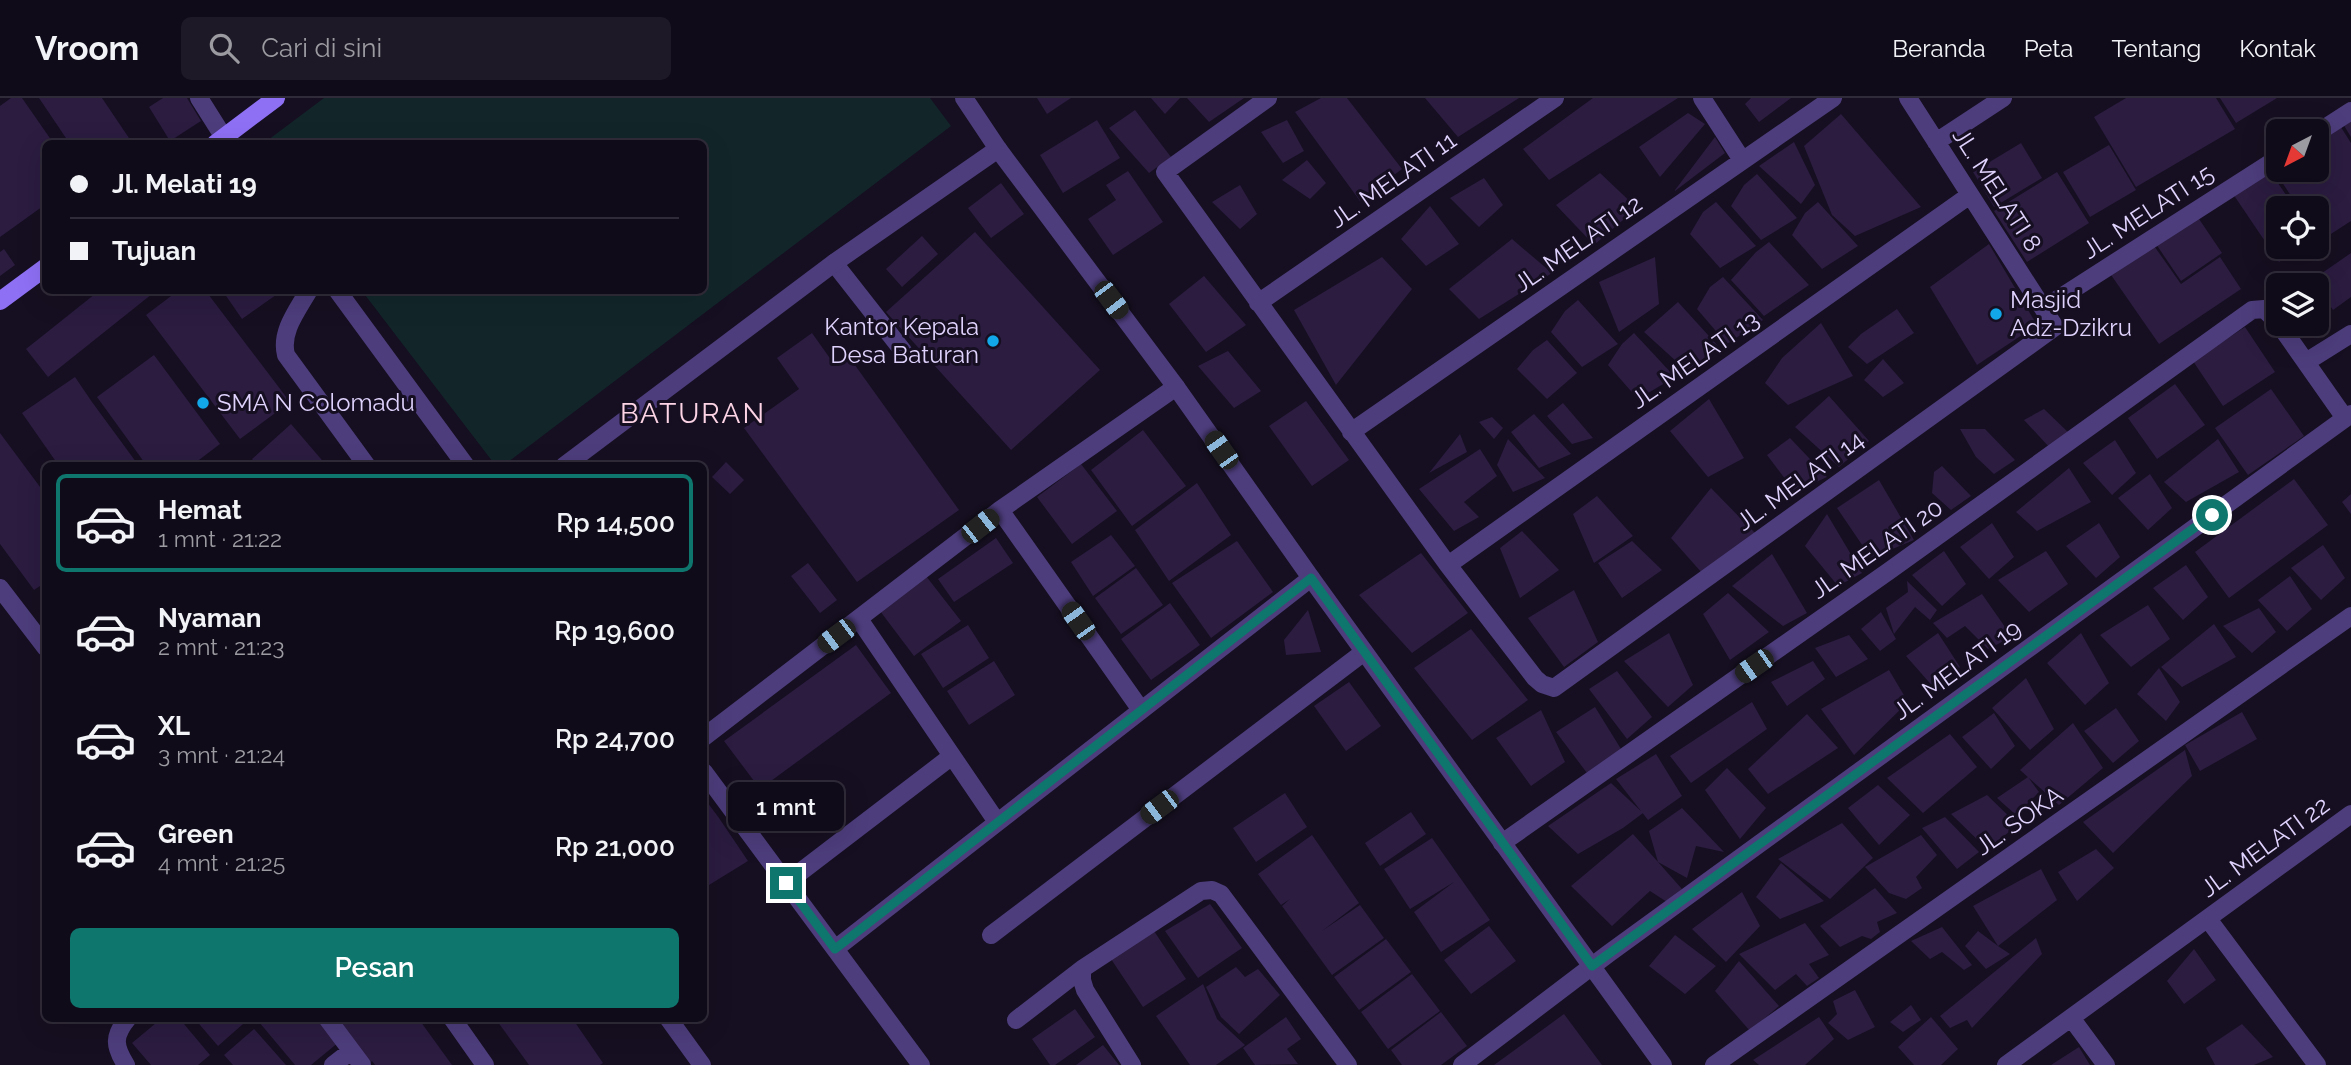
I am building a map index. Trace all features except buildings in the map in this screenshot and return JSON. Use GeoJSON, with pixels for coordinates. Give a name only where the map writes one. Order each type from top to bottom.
{"type":"FeatureCollection","features":[{"type":"Feature","properties":{"kind":"main road"},"geometry":{"type":"LineString","coordinates":[[223,140],[275,98]]}},
{"type":"Feature","properties":{"kind":"main road"},"geometry":{"type":"LineString","coordinates":[[0,300],[42,270]]}},
{"type":"Feature","properties":{"kind":"street"},"geometry":{"type":"LineString","coordinates":[[199,98],[221,140]]}},
{"type":"Feature","properties":{"kind":"street"},"geometry":{"type":"LineString","coordinates":[[964,98],[1663,1065]]}},
{"type":"Feature","properties":{"kind":"street"},"geometry":{"type":"LineString","coordinates":[[1268,98],[1165,172],[1448,565]]}},
{"type":"Feature","properties":{"kind":"street","name":"JL. MELATI 11"},"geometry":{"type":"LineString","coordinates":[[1258,303],[1555,98]]}},
{"type":"Feature","properties":{"kind":"street"},"geometry":{"type":"LineString","coordinates":[[1702,98],[1742,160]]}},
{"type":"Feature","properties":{"kind":"street","name":"JL. MELATI 12"},"geometry":{"type":"LineString","coordinates":[[1351,432],[1833,98]]}},
{"type":"Feature","properties":{"kind":"street","name":"JL. MELATI 8"},"geometry":{"type":"LineString","coordinates":[[1908,98],[2045,308]]}},
{"type":"Feature","properties":{"kind":"street"},"geometry":{"type":"LineString","coordinates":[[1936,142],[2003,98]]}},
{"type":"Feature","properties":{"kind":"street"},"geometry":{"type":"LineString","coordinates":[[2329,125],[2351,111]]}},
{"type":"Feature","properties":{"kind":"street"},"geometry":{"type":"LineString","coordinates":[[569,462],[834,263],[999,149]]}},
{"type":"Feature","properties":{"kind":"street","name":"JL. MELATI 15"},"geometry":{"type":"LineString","coordinates":[[2045,308],[2266,166]]}},
{"type":"Feature","properties":{"kind":"street","name":"JL. MELATI 13"},"geometry":{"type":"LineString","coordinates":[[1448,565],[1970,195]]}},
{"type":"Feature","properties":{"kind":"street"},"geometry":{"type":"LineString","coordinates":[[834,263],[903,351]]}},
{"type":"Feature","properties":{"kind":"street"},"geometry":{"type":"LineString","coordinates":[[307,294],[284,335],[286,355],[364,462]]}},
{"type":"Feature","properties":{"kind":"street"},"geometry":{"type":"LineString","coordinates":[[340,294],[463,462]]}},
{"type":"Feature","properties":{"kind":"street","name":"JL. MELATI 14"},"geometry":{"type":"LineString","coordinates":[[1448,565],[1535,678],[1554,688],[2053,330],[2055,324],[2045,308]]}},
{"type":"Feature","properties":{"kind":"street","name":"JL. MELATI 20"},"geometry":{"type":"LineString","coordinates":[[1502,843],[1900,563],[2252,310],[2266,311]]}},
{"type":"Feature","properties":{"kind":"street"},"geometry":{"type":"LineString","coordinates":[[2306,362],[2351,334]]}},
{"type":"Feature","properties":{"kind":"street","name":"JL. MELATI 20"},"geometry":{"type":"LineString","coordinates":[[2288,336],[2348,416]]}},
{"type":"Feature","properties":{"kind":"street"},"geometry":{"type":"LineString","coordinates":[[707,735],[1000,510],[1175,387]]}},
{"type":"Feature","properties":{"kind":"street","name":"JL. MELATI 19"},"geometry":{"type":"LineString","coordinates":[[1462,1065],[1592,966],[2348,416]]}},
{"type":"Feature","properties":{"kind":"street"},"geometry":{"type":"LineString","coordinates":[[1000,510],[1140,710]]}},
{"type":"Feature","properties":{"kind":"street"},"geometry":{"type":"LineString","coordinates":[[835,949],[1311,578]]}},
{"type":"Feature","properties":{"kind":"street"},"geometry":{"type":"LineString","coordinates":[[0,588],[42,643]]}},
{"type":"Feature","properties":{"kind":"street","name":"JL. SOKA"},"geometry":{"type":"LineString","coordinates":[[1714,1065],[2351,616]]}},
{"type":"Feature","properties":{"kind":"street"},"geometry":{"type":"LineString","coordinates":[[859,620],[996,822]]}},
{"type":"Feature","properties":{"kind":"street"},"geometry":{"type":"LineString","coordinates":[[991,935],[1364,652]]}},
{"type":"Feature","properties":{"kind":"street"},"geometry":{"type":"LineString","coordinates":[[786,883],[951,756]]}},
{"type":"Feature","properties":{"kind":"street"},"geometry":{"type":"LineString","coordinates":[[707,776],[921,1065]]}},
{"type":"Feature","properties":{"kind":"street","name":"JL. MELATI 22"},"geometry":{"type":"LineString","coordinates":[[2006,1065],[2351,814]]}},
{"type":"Feature","properties":{"kind":"street"},"geometry":{"type":"LineString","coordinates":[[1016,1020],[1082,969],[1201,891],[1212,890],[1222,894],[1348,1065]]}},
{"type":"Feature","properties":{"kind":"street","name":"JL. MELATI 22"},"geometry":{"type":"LineString","coordinates":[[2208,919],[2317,1065]]}},
{"type":"Feature","properties":{"kind":"street"},"geometry":{"type":"LineString","coordinates":[[1082,969],[1085,990],[1132,1065]]}},
{"type":"Feature","properties":{"kind":"street"},"geometry":{"type":"LineString","coordinates":[[2072,1019],[2106,1065]]}},
{"type":"Feature","properties":{"kind":"street"},"geometry":{"type":"LineString","coordinates":[[125,1022],[116,1039],[126,1065]]}},
{"type":"Feature","properties":{"kind":"street"},"geometry":{"type":"LineString","coordinates":[[330,1022],[356,1058],[332,1065]]}},
{"type":"Feature","properties":{"kind":"street"},"geometry":{"type":"LineString","coordinates":[[455,1022],[485,1065]]}},
{"type":"Feature","properties":{"kind":"street"},"geometry":{"type":"LineString","coordinates":[[671,1022],[702,1065]]}},
{"type":"Feature","properties":{"kind":"green space"},"geometry":{"type":"Polygon","coordinates":[[[324,98],[930,98],[951,126],[508,462],[493,462],[364,294],[707,294],[707,140],[268,140],[324,98]]]}},
{"type":"Feature","properties":{"kind":"place","name":"Masjid Adz-Dzikru"},"geometry":{"type":"Point","coordinates":[1996,314]}},
{"type":"Feature","properties":{"kind":"place","name":"Kantor Kepala Desa Baturan"},"geometry":{"type":"Point","coordinates":[993,341]}},
{"type":"Feature","properties":{"kind":"place","name":"SMA N Colomadu"},"geometry":{"type":"Point","coordinates":[203,403]}},
{"type":"Feature","properties":{"kind":"district","name":"BATURAN"},"geometry":{"type":"Point","coordinates":[693,413]}},
{"type":"Feature","properties":{"kind":"route"},"geometry":{"type":"LineString","coordinates":[[786,883],[835,949],[1311,578],[1592,966],[2212,515]]}}]}
